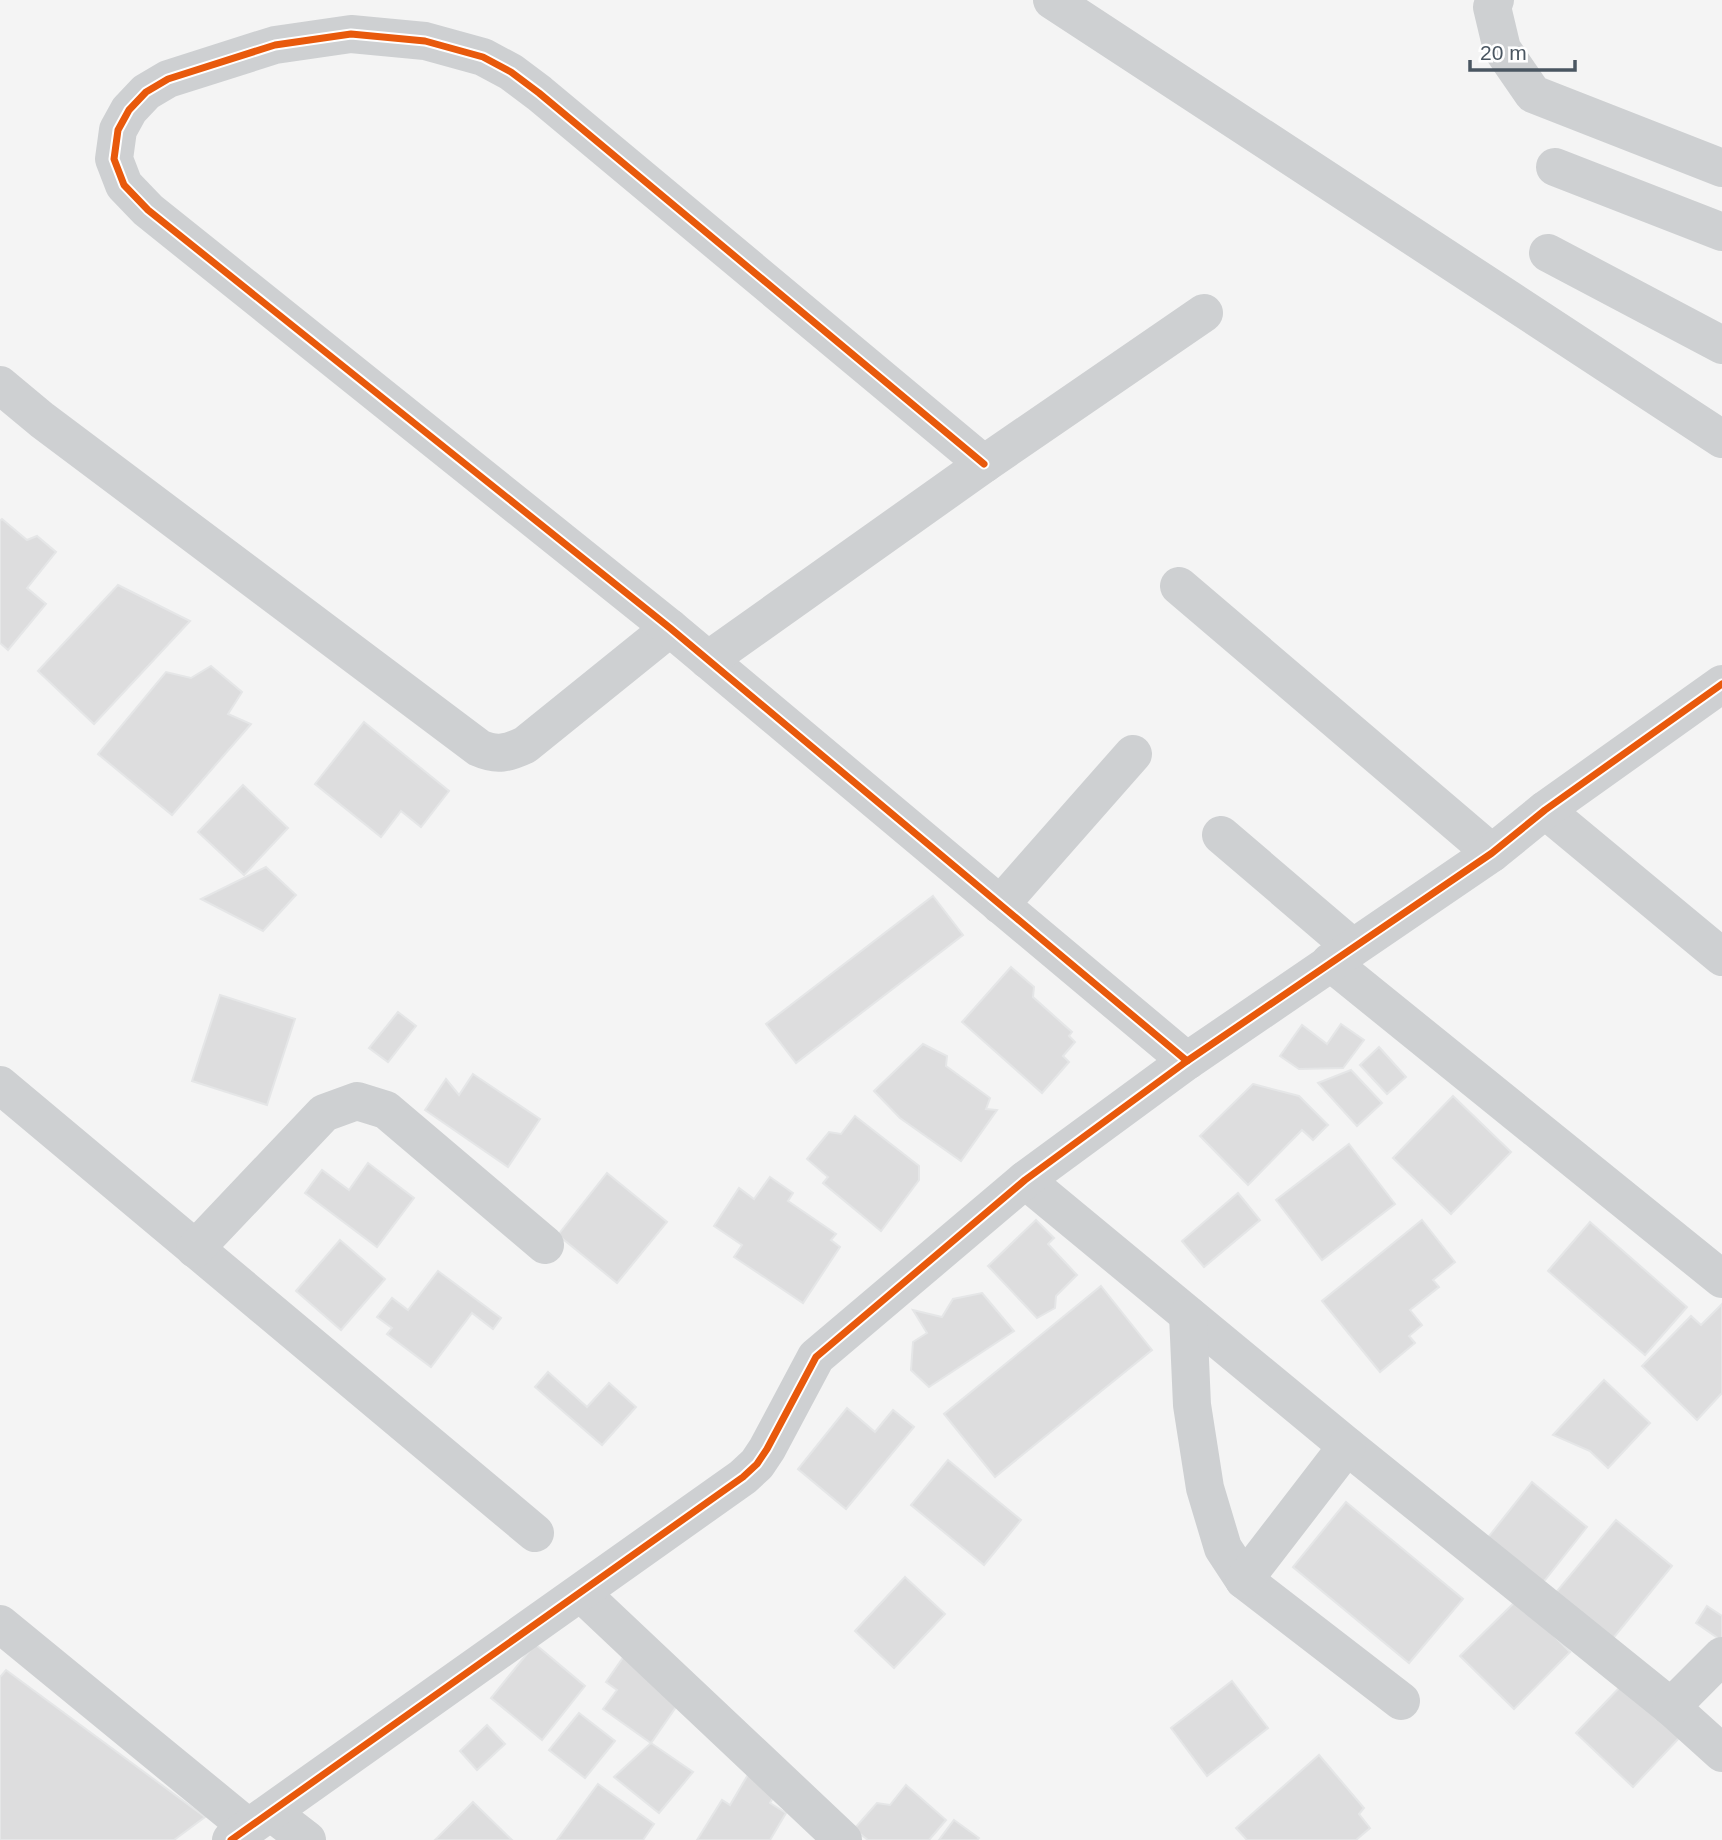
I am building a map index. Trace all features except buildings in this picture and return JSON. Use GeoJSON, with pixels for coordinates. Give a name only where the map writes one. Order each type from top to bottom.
{"type":"FeatureCollection","features":[{"type":"Feature","properties":{"kind":"street"},"geometry":{"type":"LineString","coordinates":[[1052,0],[1100,13],[1722,439]]}},
{"type":"Feature","properties":{"kind":"street"},"geometry":{"type":"LineString","coordinates":[[1495,0],[1492,7],[1502,49],[1533,94],[1722,168]]}},
{"type":"Feature","properties":{"kind":"street"},"geometry":{"type":"LineString","coordinates":[[984,464],[539,93],[483,57],[425,40],[351,34],[275,45],[168,79],[146,92],[129,110],[118,130],[114,159],[124,185],[148,209],[670,628],[1187,1060]]}},
{"type":"Feature","properties":{"kind":"street"},"geometry":{"type":"LineString","coordinates":[[1555,167],[1722,232]]}},
{"type":"Feature","properties":{"kind":"street"},"geometry":{"type":"LineString","coordinates":[[1548,253],[1722,345]]}},
{"type":"Feature","properties":{"kind":"street"},"geometry":{"type":"LineString","coordinates":[[708,660],[984,464],[1204,313]]}},
{"type":"Feature","properties":{"kind":"street"},"geometry":{"type":"LineString","coordinates":[[0,385],[42,420],[402,691],[479,748],[493,755],[526,745],[670,628]]}},
{"type":"Feature","properties":{"kind":"street"},"geometry":{"type":"LineString","coordinates":[[1179,586],[1492,853]]}},
{"type":"Feature","properties":{"kind":"street"},"geometry":{"type":"LineString","coordinates":[[251,1827],[743,1477],[757,1464],[767,1449],[816,1357],[1025,1180],[1187,1060],[1492,853],[1545,810],[1722,684]]}},
{"type":"Feature","properties":{"kind":"street"},"geometry":{"type":"LineString","coordinates":[[1000,905],[1133,754]]}},
{"type":"Feature","properties":{"kind":"street"},"geometry":{"type":"LineString","coordinates":[[1545,810],[1722,957]]}},
{"type":"Feature","properties":{"kind":"street"},"geometry":{"type":"LineString","coordinates":[[1221,835],[1341,955],[1722,1279]]}},
{"type":"Feature","properties":{"kind":"street"},"geometry":{"type":"LineString","coordinates":[[0,1085],[535,1533]]}},
{"type":"Feature","properties":{"kind":"street"},"geometry":{"type":"LineString","coordinates":[[195,1249],[324,1113],[357,1101],[386,1110],[545,1245]]}},
{"type":"Feature","properties":{"kind":"street"},"geometry":{"type":"LineString","coordinates":[[1025,1180],[1347,1446],[1671,1707],[1722,1753]]}},
{"type":"Feature","properties":{"kind":"street"},"geometry":{"type":"LineString","coordinates":[[1188,1315],[1192,1405],[1205,1488],[1223,1548],[1244,1580],[1401,1700]]}},
{"type":"Feature","properties":{"kind":"street"},"geometry":{"type":"LineString","coordinates":[[1244,1580],[1347,1446]]}},
{"type":"Feature","properties":{"kind":"street"},"geometry":{"type":"LineString","coordinates":[[581,1592],[843,1840]]}},
{"type":"Feature","properties":{"kind":"street"},"geometry":{"type":"LineString","coordinates":[[0,1624],[251,1827],[307,1840]]}},
{"type":"Feature","properties":{"kind":"street"},"geometry":{"type":"LineString","coordinates":[[1671,1707],[1722,1656]]}},
{"type":"Feature","properties":{"kind":"cycle path"},"geometry":{"type":"LineString","coordinates":[[984,464],[539,93],[511,72],[483,57],[425,41],[351,34],[275,45],[168,79],[146,92],[129,110],[118,130],[114,159],[124,185],[148,210],[670,628],[1187,1061]]}},
{"type":"Feature","properties":{"kind":"cycle path"},"geometry":{"type":"LineString","coordinates":[[231,1840],[743,1477],[757,1464],[767,1449],[816,1357],[1025,1180],[1187,1061],[1492,853],[1545,810],[1722,684]]}}]}
